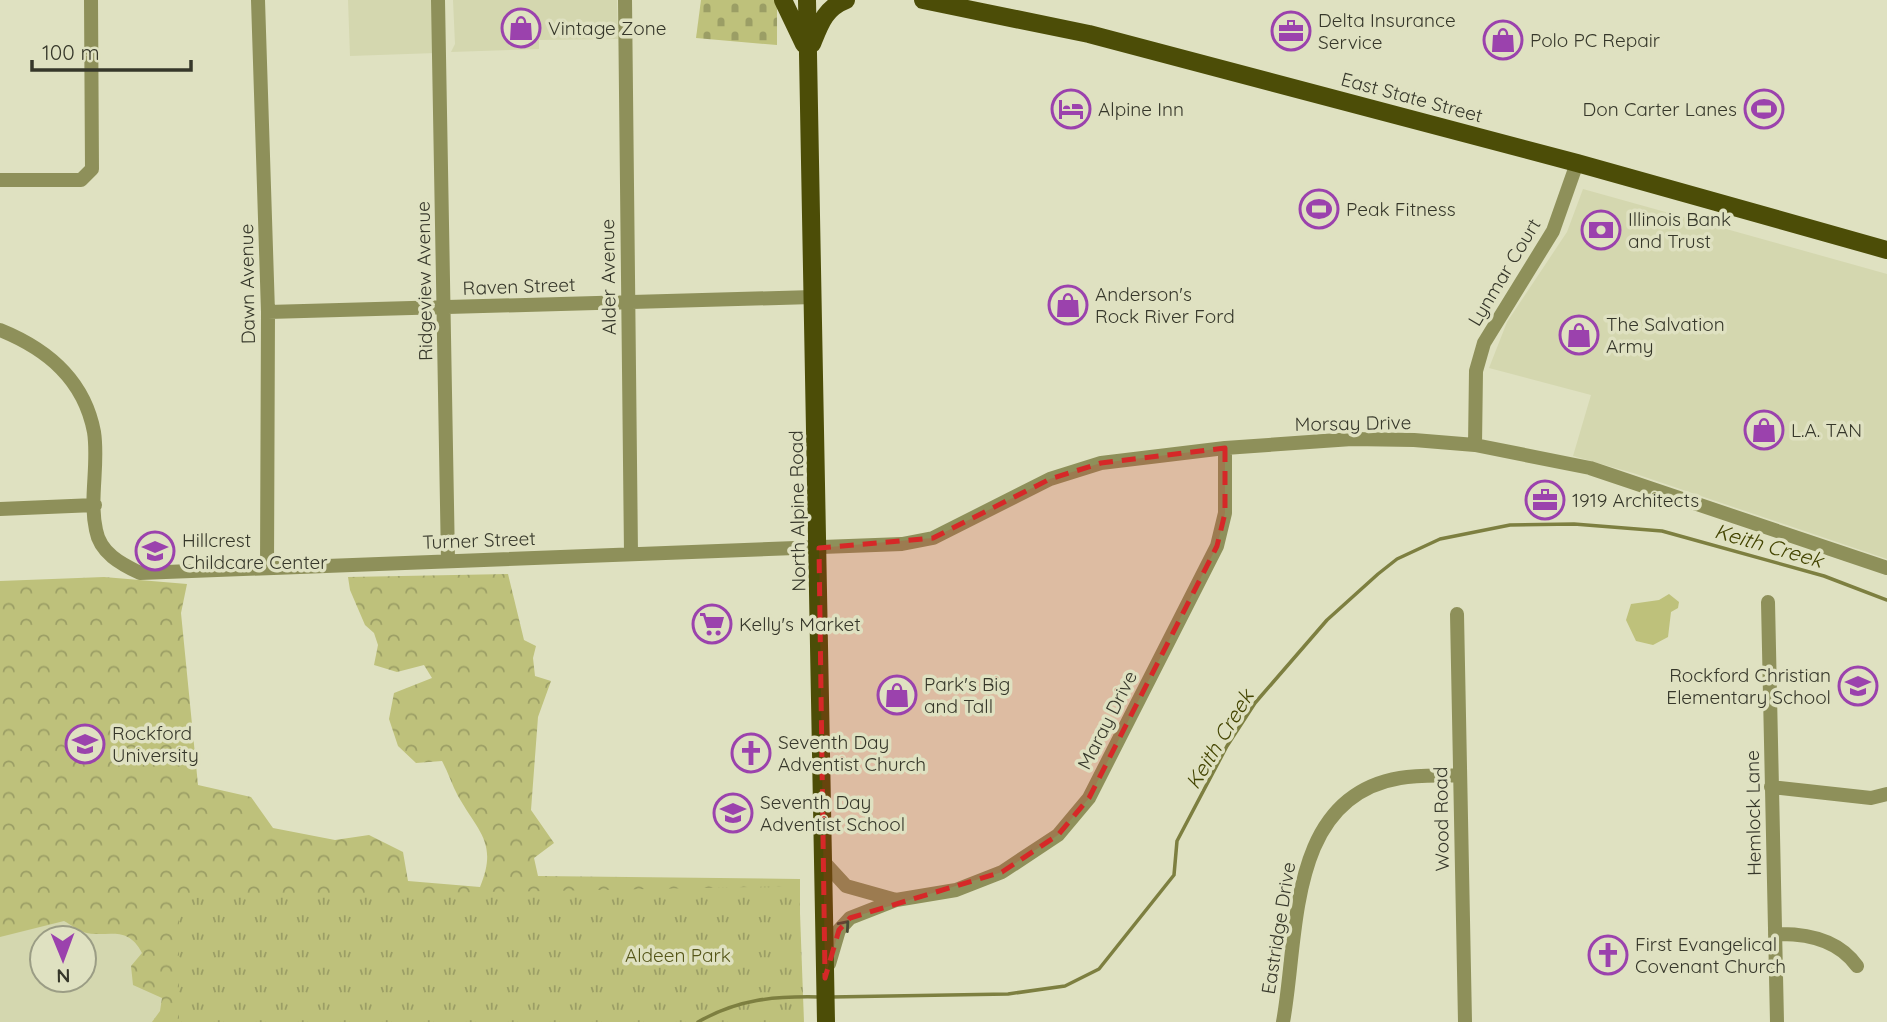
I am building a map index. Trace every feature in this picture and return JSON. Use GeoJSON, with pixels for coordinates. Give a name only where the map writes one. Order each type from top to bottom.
{"type":"FeatureCollection","features":[{"type":"Feature","properties":{"kind":"main road"},"geometry":{"type":"LineString","coordinates":[[783,0],[808,54]]}},
{"type":"Feature","properties":{"kind":"main road","name":"North Alpine Road"},"geometry":{"type":"LineString","coordinates":[[807,0],[826,1019]]}},
{"type":"Feature","properties":{"kind":"main road"},"geometry":{"type":"LineString","coordinates":[[808,54],[824,16],[829,9],[846,0]]}},
{"type":"Feature","properties":{"kind":"main road","name":"East State Street"},"geometry":{"type":"LineString","coordinates":[[923,0],[1089,34],[1577,163],[1887,250]]}},
{"type":"Feature","properties":{"kind":"street"},"geometry":{"type":"LineString","coordinates":[[0,180],[81,180],[92,169],[91,0]]}},
{"type":"Feature","properties":{"kind":"street","name":"Dawn Avenue"},"geometry":{"type":"LineString","coordinates":[[258,0],[268,312],[267,568]]}},
{"type":"Feature","properties":{"kind":"street","name":"Ridgeview Avenue"},"geometry":{"type":"LineString","coordinates":[[438,0],[449,561]]}},
{"type":"Feature","properties":{"kind":"street","name":"Alder Avenue"},"geometry":{"type":"LineString","coordinates":[[625,0],[631,554]]}},
{"type":"Feature","properties":{"kind":"street","name":"Lynmar Court"},"geometry":{"type":"LineString","coordinates":[[1475,445],[1476,371],[1484,343],[1553,231],[1577,163]]}},
{"type":"Feature","properties":{"kind":"street","name":"Raven Street"},"geometry":{"type":"LineString","coordinates":[[268,312],[813,297]]}},
{"type":"Feature","properties":{"kind":"street"},"geometry":{"type":"LineString","coordinates":[[0,330],[33,344],[61,368],[75,385],[94,433],[95,505],[0,509]]}},
{"type":"Feature","properties":{"kind":"street","name":"Morsay Drive"},"geometry":{"type":"LineString","coordinates":[[819,548],[902,544],[933,538],[1050,479],[1101,463],[1225,448],[1352,439],[1475,445],[1590,468],[1887,568]]}},
{"type":"Feature","properties":{"kind":"street","name":"Maray Drive"},"geometry":{"type":"LineString","coordinates":[[896,900],[956,890],[1002,872],[1058,835],[1088,798],[1217,546],[1225,513],[1225,448]]}},
{"type":"Feature","properties":{"kind":"street","name":"Turner Street"},"geometry":{"type":"LineString","coordinates":[[95,505],[96,531],[107,552],[121,564],[140,573],[819,548]]}},
{"type":"Feature","properties":{"kind":"street","name":"Hemlock Lane"},"geometry":{"type":"LineString","coordinates":[[1768,602],[1777,1022]]}},
{"type":"Feature","properties":{"kind":"street","name":"Wood Road"},"geometry":{"type":"LineString","coordinates":[[1457,614],[1465,1022]]}},
{"type":"Feature","properties":{"kind":"street","name":"Eastridge Drive"},"geometry":{"type":"LineString","coordinates":[[1283,1022],[1307,862],[1325,825],[1351,799],[1377,785],[1399,778],[1459,775]]}},
{"type":"Feature","properties":{"kind":"street"},"geometry":{"type":"LineString","coordinates":[[1771,787],[1871,798],[1887,794]]}},
{"type":"Feature","properties":{"kind":"street"},"geometry":{"type":"LineString","coordinates":[[1871,798],[1887,808]]}},
{"type":"Feature","properties":{"kind":"street"},"geometry":{"type":"LineString","coordinates":[[823,861],[846,886],[896,900]]}},
{"type":"Feature","properties":{"kind":"street"},"geometry":{"type":"LineString","coordinates":[[825,978],[839,930],[850,918],[896,900]]}},
{"type":"Feature","properties":{"kind":"street"},"geometry":{"type":"LineString","coordinates":[[1775,934],[1796,934],[1828,942],[1848,952],[1857,965]]}},
{"type":"Feature","properties":{"kind":"highlighted area"},"geometry":{"type":"Polygon","coordinates":[[[1225,448],[1225,513],[1217,546],[1089,798],[1058,835],[1002,872],[850,918],[839,930],[825,978],[819,548],[933,538],[1050,479],[1101,463],[1225,448]]]}},
{"type":"Feature","properties":{"kind":"shaded area"},"geometry":{"type":"Polygon","coordinates":[[[348,0],[435,0],[436,53],[350,56],[348,0]]]}},
{"type":"Feature","properties":{"kind":"shaded area"},"geometry":{"type":"Polygon","coordinates":[[[453,0],[617,0],[618,39],[539,40],[539,49],[451,52],[455,44],[453,0]]]}},
{"type":"Feature","properties":{"kind":"shaded area"},"geometry":{"type":"Polygon","coordinates":[[[1583,189],[1887,274],[1887,559],[1633,473],[1573,456],[1591,395],[1489,368],[1507,322],[1567,232],[1583,189]]]}},
{"type":"Feature","properties":{"kind":"shaded area"},"geometry":{"type":"Polygon","coordinates":[[[0,589],[179,1022],[0,1022],[0,589]]]}},
{"type":"Feature","properties":{"kind":"green space"},"geometry":{"type":"Polygon","coordinates":[[[701,0],[777,0],[777,45],[696,38],[701,0]]]}},
{"type":"Feature","properties":{"kind":"green space"},"geometry":{"type":"Polygon","coordinates":[[[508,574],[524,640],[536,646],[533,658],[535,676],[551,681],[538,717],[531,810],[554,843],[534,858],[538,876],[800,879],[800,1022],[152,1022],[160,1011],[162,998],[133,985],[131,966],[142,953],[130,938],[115,934],[98,934],[98,924],[69,924],[64,921],[28,924],[28,930],[0,937],[0,581],[104,577],[187,584],[181,613],[198,785],[251,797],[273,828],[335,840],[369,835],[403,852],[408,881],[480,887],[487,859],[484,839],[479,829],[458,796],[442,761],[416,763],[398,746],[389,719],[394,693],[432,678],[424,665],[397,672],[374,665],[378,645],[374,633],[365,625],[350,590],[348,577],[508,574]]]}},
{"type":"Feature","properties":{"kind":"green space"},"geometry":{"type":"Polygon","coordinates":[[[1669,594],[1679,602],[1678,608],[1671,612],[1668,637],[1653,645],[1636,641],[1626,620],[1631,604],[1659,600],[1669,594]]]}},
{"type":"Feature","properties":{"kind":"green space","name":"Aldeen Park"},"geometry":{"type":"Polygon","coordinates":[[[799,886],[804,1022],[179,1022],[179,898],[799,886]]]}},
{"type":"Feature","properties":{"kind":"waterway","name":"Keith Creek"},"geometry":{"type":"LineString","coordinates":[[831,997],[1008,994],[1065,986],[1099,969],[1174,875],[1177,841],[1227,746],[1255,703],[1327,620],[1378,574],[1397,559],[1440,539],[1510,525],[1574,524],[1662,531],[1824,576],[1887,600]]}},
{"type":"Feature","properties":{"kind":"waterway","name":"Keith Creek"},"geometry":{"type":"LineString","coordinates":[[698,1022],[727,1008],[757,1000],[820,997]]}},
{"type":"Feature","properties":{"kind":"place","name":"Vintage Zone"},"geometry":{"type":"Point","coordinates":[521,28]}},
{"type":"Feature","properties":{"kind":"place","name":"Delta Insurance Service"},"geometry":{"type":"Point","coordinates":[1291,31]}},
{"type":"Feature","properties":{"kind":"place","name":"Polo PC Repair"},"geometry":{"type":"Point","coordinates":[1503,40]}},
{"type":"Feature","properties":{"kind":"place","name":"Alpine Inn"},"geometry":{"type":"Point","coordinates":[1071,109]}},
{"type":"Feature","properties":{"kind":"place","name":"Don Carter Lanes"},"geometry":{"type":"Point","coordinates":[1764,109]}},
{"type":"Feature","properties":{"kind":"place","name":"Peak Fitness"},"geometry":{"type":"Point","coordinates":[1319,209]}},
{"type":"Feature","properties":{"kind":"place","name":"Illinois Bank and Trust"},"geometry":{"type":"Point","coordinates":[1601,230]}},
{"type":"Feature","properties":{"kind":"place","name":"Anderson's Rock River Ford"},"geometry":{"type":"Point","coordinates":[1068,305]}},
{"type":"Feature","properties":{"kind":"place","name":"The Salvation Army"},"geometry":{"type":"Point","coordinates":[1579,335]}},
{"type":"Feature","properties":{"kind":"place","name":"L.A. TAN"},"geometry":{"type":"Point","coordinates":[1764,430]}},
{"type":"Feature","properties":{"kind":"place","name":"1919 Architects"},"geometry":{"type":"Point","coordinates":[1545,500]}},
{"type":"Feature","properties":{"kind":"place","name":"Hillcrest Childcare Center"},"geometry":{"type":"Point","coordinates":[155,551]}},
{"type":"Feature","properties":{"kind":"place","name":"Kelly's Market"},"geometry":{"type":"Point","coordinates":[712,624]}},
{"type":"Feature","properties":{"kind":"place","name":"Rockford Christian Elementary School"},"geometry":{"type":"Point","coordinates":[1858,686]}},
{"type":"Feature","properties":{"kind":"place","name":"Park's Big and Tall"},"geometry":{"type":"Point","coordinates":[897,695]}},
{"type":"Feature","properties":{"kind":"place","name":"Rockford University"},"geometry":{"type":"Point","coordinates":[85,744]}},
{"type":"Feature","properties":{"kind":"place","name":"Seventh Day Adventist Church"},"geometry":{"type":"Point","coordinates":[751,753]}},
{"type":"Feature","properties":{"kind":"place","name":"Seventh Day Adventist School"},"geometry":{"type":"Point","coordinates":[733,813]}},
{"type":"Feature","properties":{"kind":"place","name":"First Evangelical Covenant Church"},"geometry":{"type":"Point","coordinates":[1608,955]}}]}
